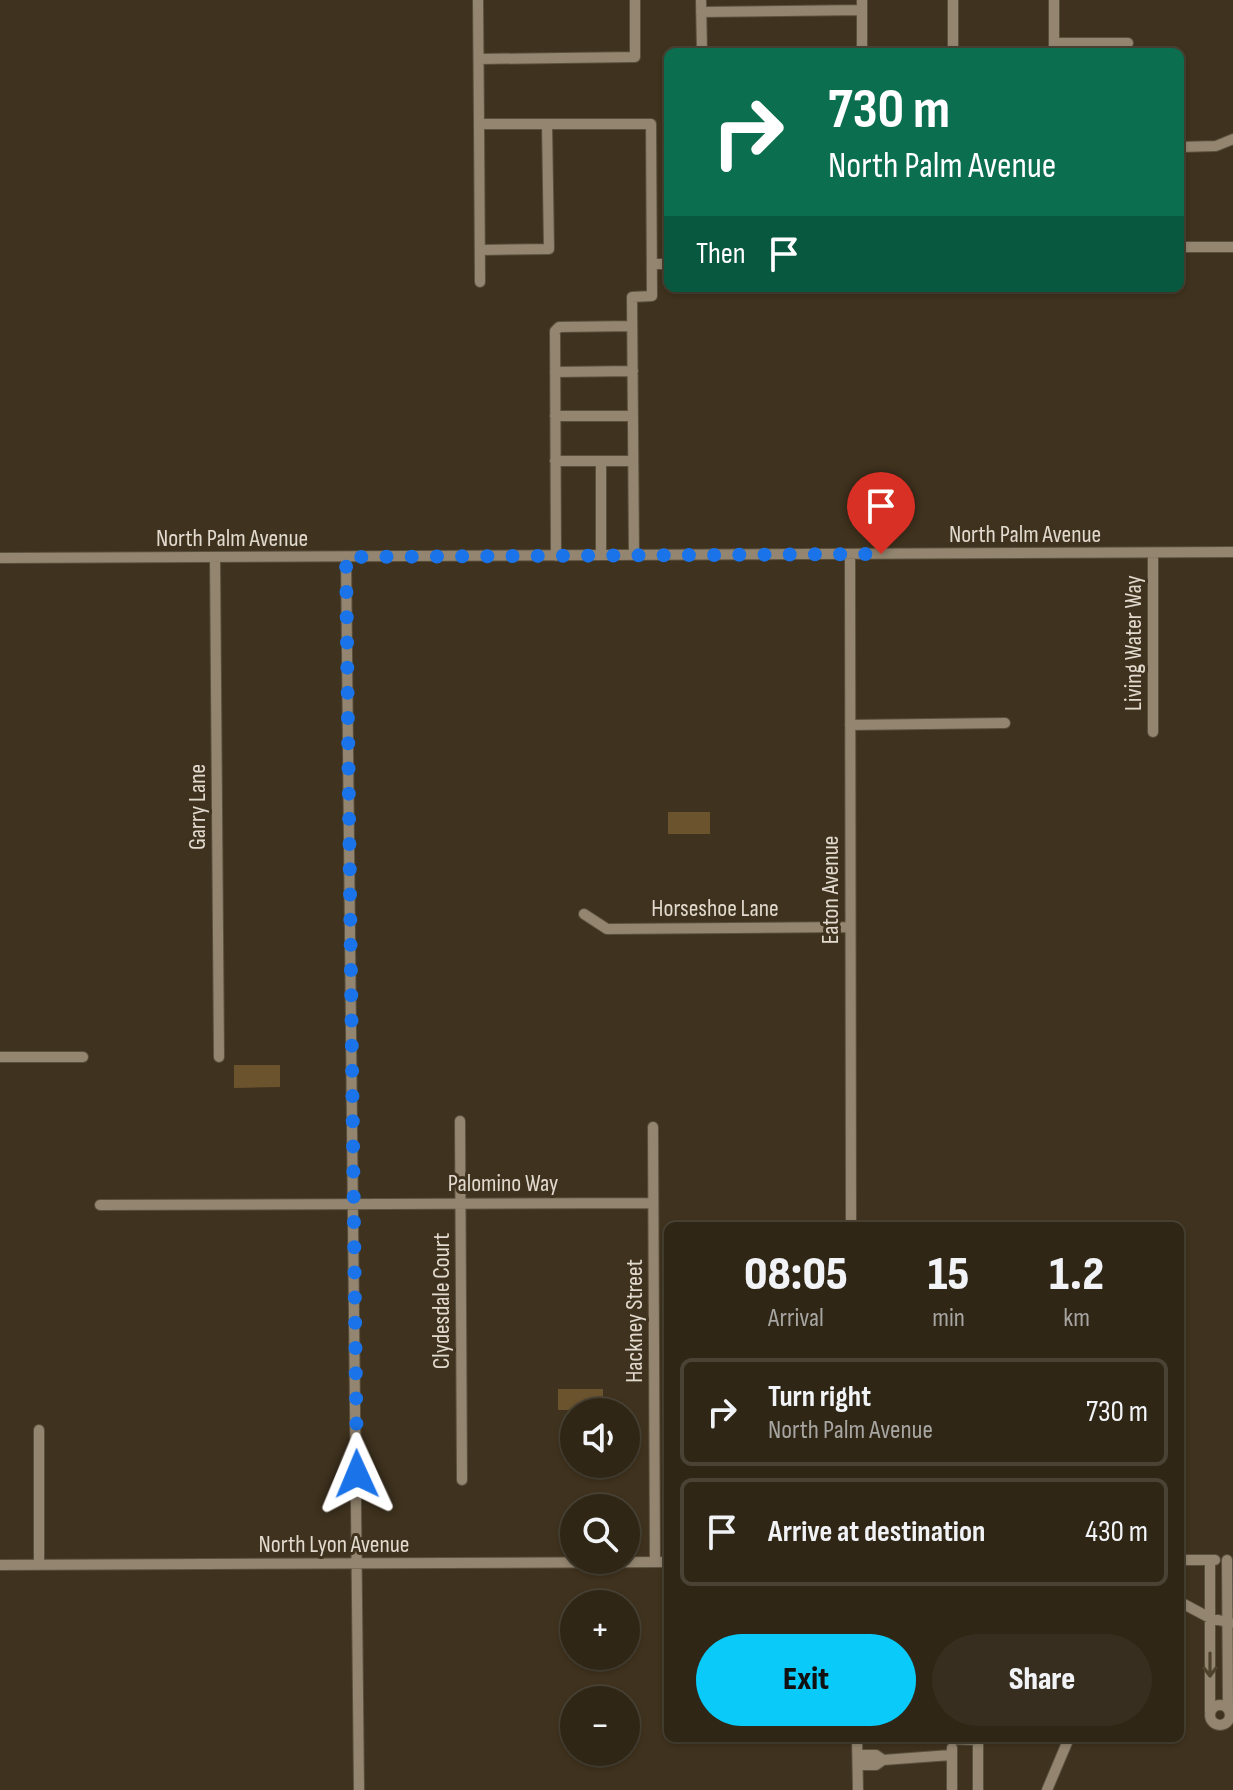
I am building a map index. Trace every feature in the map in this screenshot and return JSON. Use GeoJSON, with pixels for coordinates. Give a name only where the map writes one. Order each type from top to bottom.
{"type":"FeatureCollection","features":[{"type":"Feature","properties":{"kind":"street"},"geometry":{"type":"LineString","coordinates":[[478,0],[480,282]]}},
{"type":"Feature","properties":{"kind":"street"},"geometry":{"type":"LineString","coordinates":[[479,59],[635,57],[635,0]]}},
{"type":"Feature","properties":{"kind":"street"},"geometry":{"type":"LineString","coordinates":[[701,0],[702,48]]}},
{"type":"Feature","properties":{"kind":"street"},"geometry":{"type":"LineString","coordinates":[[953,0],[953,48]]}},
{"type":"Feature","properties":{"kind":"street"},"geometry":{"type":"LineString","coordinates":[[1054,0],[1054,48],[1128,43]]}},
{"type":"Feature","properties":{"kind":"street"},"geometry":{"type":"LineString","coordinates":[[701,12],[862,5],[862,48]]}},
{"type":"Feature","properties":{"kind":"street"},"geometry":{"type":"LineString","coordinates":[[479,124],[651,124],[652,296],[632,297],[634,555]]}},
{"type":"Feature","properties":{"kind":"street"},"geometry":{"type":"LineString","coordinates":[[480,250],[549,249],[547,124]]}},
{"type":"Feature","properties":{"kind":"street"},"geometry":{"type":"LineString","coordinates":[[1184,147],[1216,146],[1233,139]]}},
{"type":"Feature","properties":{"kind":"street"},"geometry":{"type":"LineString","coordinates":[[1184,247],[1233,247]]}},
{"type":"Feature","properties":{"kind":"street"},"geometry":{"type":"LineString","coordinates":[[652,264],[664,264]]}},
{"type":"Feature","properties":{"kind":"street"},"geometry":{"type":"LineString","coordinates":[[556,556],[555,331],[559,327],[632,326]]}},
{"type":"Feature","properties":{"kind":"street"},"geometry":{"type":"LineString","coordinates":[[555,372],[633,371]]}},
{"type":"Feature","properties":{"kind":"street"},"geometry":{"type":"LineString","coordinates":[[555,416],[633,416]]}},
{"type":"Feature","properties":{"kind":"street"},"geometry":{"type":"LineString","coordinates":[[555,461],[633,461]]}},
{"type":"Feature","properties":{"kind":"street"},"geometry":{"type":"LineString","coordinates":[[601,461],[601,555]]}},
{"type":"Feature","properties":{"kind":"street","name":"North Palm Avenue"},"geometry":{"type":"LineString","coordinates":[[0,558],[1233,552]]}},
{"type":"Feature","properties":{"kind":"street","name":"Eaton Avenue"},"geometry":{"type":"LineString","coordinates":[[850,554],[851,1222]]}},
{"type":"Feature","properties":{"kind":"street","name":"Living Water Way"},"geometry":{"type":"LineString","coordinates":[[1153,554],[1153,732]]}},
{"type":"Feature","properties":{"kind":"street"},"geometry":{"type":"LineString","coordinates":[[346,557],[359,1790]]}},
{"type":"Feature","properties":{"kind":"street","name":"Garry Lane"},"geometry":{"type":"LineString","coordinates":[[215,558],[219,1057]]}},
{"type":"Feature","properties":{"kind":"street"},"geometry":{"type":"LineString","coordinates":[[850,725],[1005,723]]}},
{"type":"Feature","properties":{"kind":"street","name":"Horseshoe Lane"},"geometry":{"type":"LineString","coordinates":[[584,914],[607,929],[850,927]]}},
{"type":"Feature","properties":{"kind":"street"},"geometry":{"type":"LineString","coordinates":[[0,1057],[83,1057]]}},
{"type":"Feature","properties":{"kind":"street","name":"Clydesdale Court"},"geometry":{"type":"LineString","coordinates":[[460,1121],[462,1480]]}},
{"type":"Feature","properties":{"kind":"street","name":"Hackney Street"},"geometry":{"type":"LineString","coordinates":[[653,1127],[655,1562]]}},
{"type":"Feature","properties":{"kind":"street","name":"Palomino Way"},"geometry":{"type":"LineString","coordinates":[[100,1205],[653,1203]]}},
{"type":"Feature","properties":{"kind":"street"},"geometry":{"type":"LineString","coordinates":[[39,1430],[39,1565]]}},
{"type":"Feature","properties":{"kind":"street"},"geometry":{"type":"LineString","coordinates":[[1184,1560],[1210,1560],[1230,1560],[1228,1721],[1220,1726],[1212,1721],[1210,1712],[1210,1560]]}},
{"type":"Feature","properties":{"kind":"street","name":"North Lyon Avenue"},"geometry":{"type":"LineString","coordinates":[[0,1565],[664,1562]]}},
{"type":"Feature","properties":{"kind":"street"},"geometry":{"type":"LineString","coordinates":[[1210,1595],[1228,1595]]}},
{"type":"Feature","properties":{"kind":"street"},"geometry":{"type":"LineString","coordinates":[[1184,1604],[1210,1618],[1230,1623]]}},
{"type":"Feature","properties":{"kind":"street"},"geometry":{"type":"LineString","coordinates":[[1210,1712],[1220,1705],[1228,1709]]}},
{"type":"Feature","properties":{"kind":"street"},"geometry":{"type":"LineString","coordinates":[[857,1742],[858,1790]]}},
{"type":"Feature","properties":{"kind":"street"},"geometry":{"type":"LineString","coordinates":[[952,1742],[952,1790]]}},
{"type":"Feature","properties":{"kind":"street"},"geometry":{"type":"LineString","coordinates":[[978,1742],[978,1790]]}},
{"type":"Feature","properties":{"kind":"street"},"geometry":{"type":"LineString","coordinates":[[1047,1790],[1067,1742]]}},
{"type":"Feature","properties":{"kind":"street"},"geometry":{"type":"LineString","coordinates":[[858,1760],[876,1765],[883,1760],[951,1755]]}},
{"type":"Feature","properties":{"kind":"shaded area"},"geometry":{"type":"Polygon","coordinates":[[[668,812],[710,812],[710,834],[668,834],[668,812]]]}},
{"type":"Feature","properties":{"kind":"shaded area"},"geometry":{"type":"Polygon","coordinates":[[[234,1065],[280,1065],[280,1087],[234,1088],[234,1065]]]}},
{"type":"Feature","properties":{"kind":"shaded area"},"geometry":{"type":"Polygon","coordinates":[[[558,1389],[603,1389],[603,1398],[560,1398],[558,1410],[558,1389]]]}},
{"type":"Feature","properties":{"kind":"route"},"geometry":{"type":"LineString","coordinates":[[357,1474],[346,557],[881,554]]}}]}
